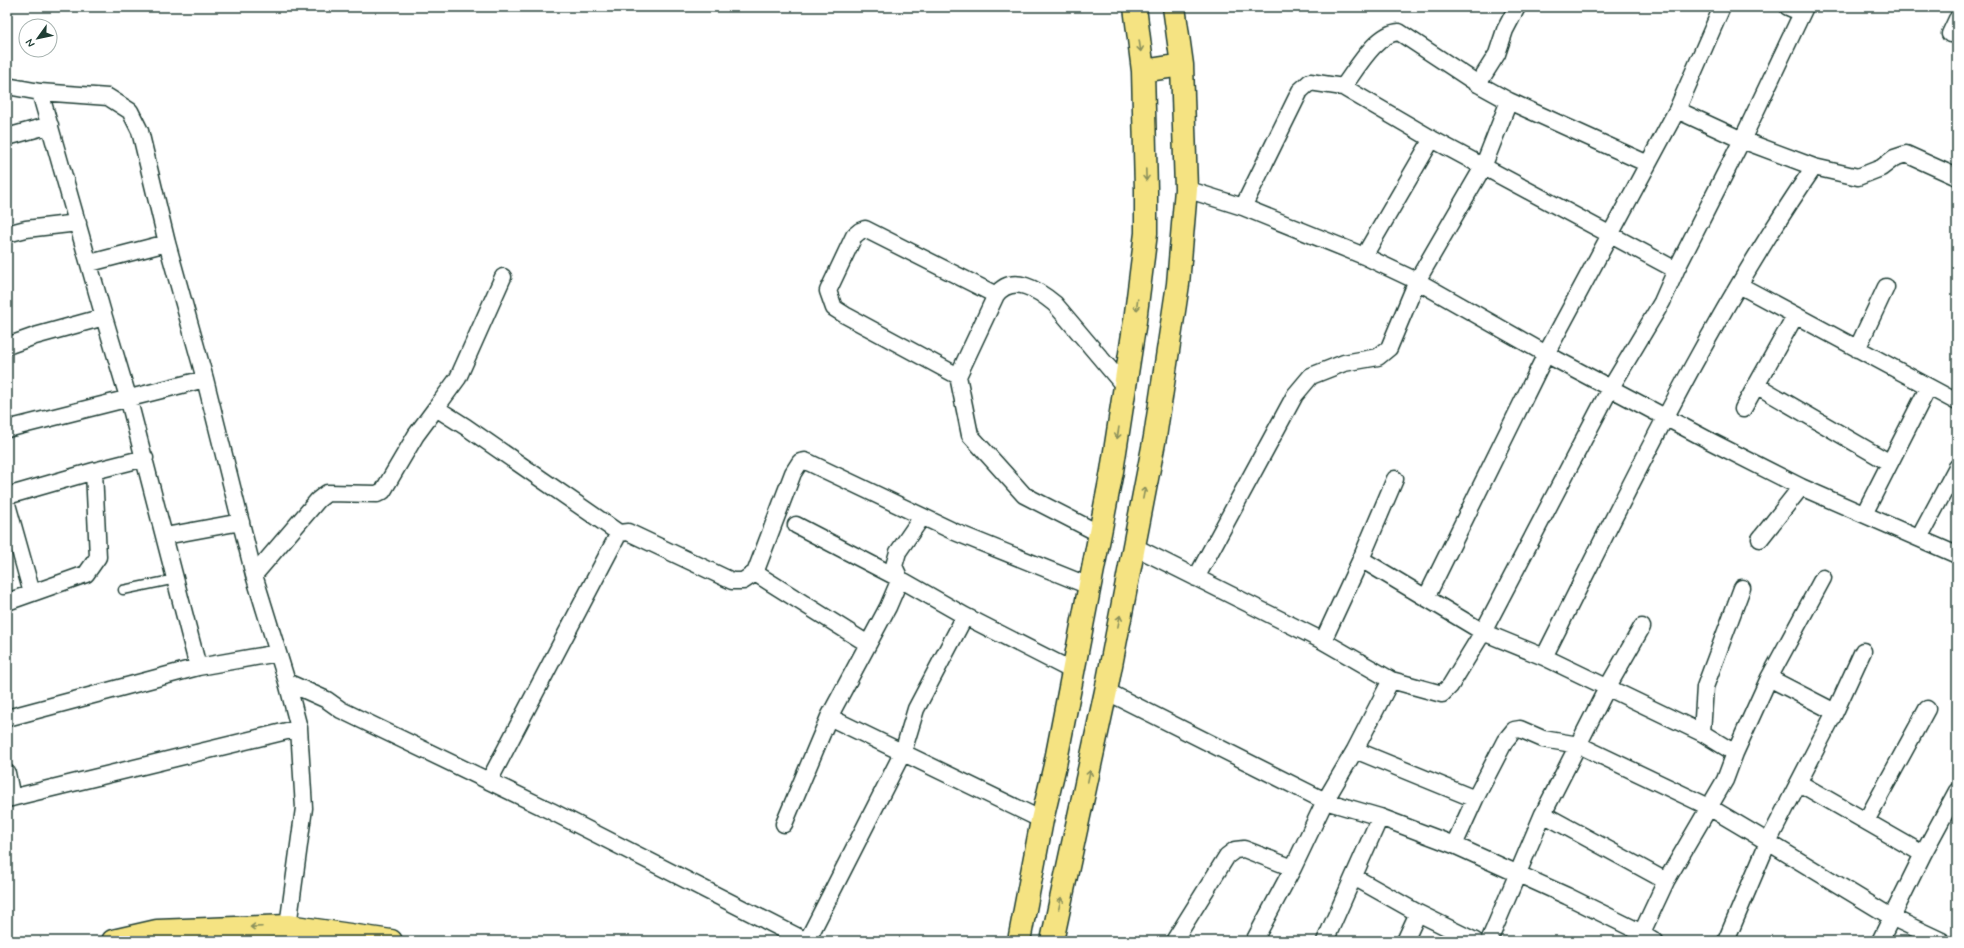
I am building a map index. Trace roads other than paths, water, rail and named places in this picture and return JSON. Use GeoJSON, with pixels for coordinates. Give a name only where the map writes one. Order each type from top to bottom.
{"type":"FeatureCollection","features":[{"type":"Feature","properties":{"kind":"main road"},"geometry":{"type":"LineString","coordinates":[[1018,941],[1042,820],[1056,765],[1112,471],[1146,233],[1143,71],[1135,7]]}},
{"type":"Feature","properties":{"kind":"main road"},"geometry":{"type":"LineString","coordinates":[[1052,941],[1106,691],[1154,437],[1178,284],[1186,189],[1182,65],[1174,7]]}},
{"type":"Feature","properties":{"kind":"main road"},"geometry":{"type":"LineString","coordinates":[[1143,71],[1182,65]]}},
{"type":"Feature","properties":{"kind":"main road"},"geometry":{"type":"LineString","coordinates":[[1080,638],[1114,646]]}},
{"type":"Feature","properties":{"kind":"main road"},"geometry":{"type":"LineString","coordinates":[[113,941],[157,931],[288,926],[391,941]]}},
{"type":"Feature","properties":{"kind":"street"},"geometry":{"type":"LineString","coordinates":[[1478,84],[1497,54],[1517,7]]}},
{"type":"Feature","properties":{"kind":"street"},"geometry":{"type":"LineString","coordinates":[[1426,598],[1546,354],[1677,110],[1722,7]]}},
{"type":"Feature","properties":{"kind":"street"},"geometry":{"type":"LineString","coordinates":[[1133,546],[1323,641],[1391,680],[1442,694],[1450,686],[1483,632],[1610,389],[1662,302],[1676,270],[1742,140],[1799,9]]}},
{"type":"Feature","properties":{"kind":"street"},"geometry":{"type":"LineString","coordinates":[[1950,34],[1957,19]]}},
{"type":"Feature","properties":{"kind":"street"},"geometry":{"type":"LineString","coordinates":[[1343,87],[1378,41],[1390,32],[1399,32],[1478,84],[1510,101],[1648,164]]}},
{"type":"Feature","properties":{"kind":"street"},"geometry":{"type":"LineString","coordinates":[[1243,207],[1300,91],[1304,85],[1310,82],[1343,87],[1432,139],[1609,236],[1676,270]]}},
{"type":"Feature","properties":{"kind":"street"},"geometry":{"type":"LineString","coordinates":[[7,86],[40,92],[108,97],[130,111],[140,131],[167,243],[205,379],[254,575],[287,682],[299,728],[304,808],[288,926]]}},
{"type":"Feature","properties":{"kind":"street"},"geometry":{"type":"LineString","coordinates":[[40,92],[145,458],[198,667]]}},
{"type":"Feature","properties":{"kind":"street"},"geometry":{"type":"LineString","coordinates":[[1196,578],[1295,395],[1311,376],[1344,363],[1378,357],[1389,348],[1417,281],[1483,167],[1510,101]]}},
{"type":"Feature","properties":{"kind":"street"},"geometry":{"type":"LineString","coordinates":[[1677,110],[1742,140],[1814,167],[1858,176],[1881,168],[1894,158],[1906,154],[1957,177]]}},
{"type":"Feature","properties":{"kind":"street"},"geometry":{"type":"LineString","coordinates":[[7,136],[50,125]]}},
{"type":"Feature","properties":{"kind":"street"},"geometry":{"type":"LineString","coordinates":[[1364,256],[1432,139]]}},
{"type":"Feature","properties":{"kind":"street"},"geometry":{"type":"LineString","coordinates":[[1544,657],[1665,418],[1739,286],[1814,167]]}},
{"type":"Feature","properties":{"kind":"street"},"geometry":{"type":"LineString","coordinates":[[1186,189],[1243,207],[1364,256],[1417,281],[1546,354],[1665,418],[1801,487],[1957,555]]}},
{"type":"Feature","properties":{"kind":"street"},"geometry":{"type":"LineString","coordinates":[[7,234],[26,229],[78,223]]}},
{"type":"Feature","properties":{"kind":"street"},"geometry":{"type":"LineString","coordinates":[[958,376],[834,308],[828,291],[854,236],[860,231],[866,229],[996,295]]}},
{"type":"Feature","properties":{"kind":"street"},"geometry":{"type":"LineString","coordinates":[[90,263],[167,243]]}},
{"type":"Feature","properties":{"kind":"street"},"geometry":{"type":"LineString","coordinates":[[254,575],[318,500],[327,493],[376,494],[383,491],[416,435],[458,378],[503,277]]}},
{"type":"Feature","properties":{"kind":"street"},"geometry":{"type":"LineString","coordinates":[[1100,534],[1024,495],[998,465],[981,450],[970,435],[958,376],[996,295],[1001,289],[1009,284],[1024,285],[1042,293],[1055,304],[1125,387]]}},
{"type":"Feature","properties":{"kind":"street"},"geometry":{"type":"LineString","coordinates":[[1739,286],[1928,388],[1957,402]]}},
{"type":"Feature","properties":{"kind":"street"},"geometry":{"type":"LineString","coordinates":[[1857,349],[1886,288]]}},
{"type":"Feature","properties":{"kind":"street"},"geometry":{"type":"LineString","coordinates":[[1743,409],[1795,316]]}},
{"type":"Feature","properties":{"kind":"street"},"geometry":{"type":"LineString","coordinates":[[7,346],[35,336],[104,317]]}},
{"type":"Feature","properties":{"kind":"street"},"geometry":{"type":"LineString","coordinates":[[7,429],[128,397],[205,379]]}},
{"type":"Feature","properties":{"kind":"street"},"geometry":{"type":"LineString","coordinates":[[1756,385],[1890,463]]}},
{"type":"Feature","properties":{"kind":"street"},"geometry":{"type":"LineString","coordinates":[[1864,514],[1928,388]]}},
{"type":"Feature","properties":{"kind":"street"},"geometry":{"type":"LineString","coordinates":[[436,408],[466,427],[619,533],[628,532],[732,581],[743,581],[755,573],[793,473],[800,462],[804,461],[955,532],[1089,586]]}},
{"type":"Feature","properties":{"kind":"street"},"geometry":{"type":"LineString","coordinates":[[7,496],[94,470],[145,458]]}},
{"type":"Feature","properties":{"kind":"street"},"geometry":{"type":"LineString","coordinates":[[1919,538],[1957,467]]}},
{"type":"Feature","properties":{"kind":"street"},"geometry":{"type":"LineString","coordinates":[[7,602],[86,574],[98,556],[94,470]]}},
{"type":"Feature","properties":{"kind":"street"},"geometry":{"type":"LineString","coordinates":[[1323,641],[1361,559],[1395,479]]}},
{"type":"Feature","properties":{"kind":"street"},"geometry":{"type":"LineString","coordinates":[[1760,539],[1801,487]]}},
{"type":"Feature","properties":{"kind":"street"},"geometry":{"type":"LineString","coordinates":[[7,504],[32,593]]}},
{"type":"Feature","properties":{"kind":"street"},"geometry":{"type":"LineString","coordinates":[[784,824],[829,717],[888,607],[900,579],[894,566],[898,552],[922,517]]}},
{"type":"Feature","properties":{"kind":"street"},"geometry":{"type":"LineString","coordinates":[[165,536],[241,522]]}},
{"type":"Feature","properties":{"kind":"street"},"geometry":{"type":"LineString","coordinates":[[796,525],[900,579],[965,616],[1073,671]]}},
{"type":"Feature","properties":{"kind":"street"},"geometry":{"type":"LineString","coordinates":[[489,781],[619,533]]}},
{"type":"Feature","properties":{"kind":"street"},"geometry":{"type":"LineString","coordinates":[[1361,559],[1483,632],[1544,657],[1702,733],[1734,753]]}},
{"type":"Feature","properties":{"kind":"street"},"geometry":{"type":"LineString","coordinates":[[755,573],[868,644]]}},
{"type":"Feature","properties":{"kind":"street"},"geometry":{"type":"LineString","coordinates":[[1106,691],[1325,801],[1380,817],[1454,845],[1645,938],[1666,881],[1725,780],[1734,753],[1769,678],[1823,578]]}},
{"type":"Feature","properties":{"kind":"street"},"geometry":{"type":"LineString","coordinates":[[1702,733],[1705,687],[1742,588]]}},
{"type":"Feature","properties":{"kind":"street"},"geometry":{"type":"LineString","coordinates":[[287,682],[327,700],[341,710],[489,781],[807,941],[903,752],[916,709],[965,616]]}},
{"type":"Feature","properties":{"kind":"street"},"geometry":{"type":"LineString","coordinates":[[1489,941],[1516,874],[1543,814],[1607,688],[1642,627]]}},
{"type":"Feature","properties":{"kind":"street"},"geometry":{"type":"LineString","coordinates":[[1726,941],[1768,842],[1835,712],[1863,651]]}},
{"type":"Feature","properties":{"kind":"street"},"geometry":{"type":"LineString","coordinates":[[7,718],[198,667],[278,653]]}},
{"type":"Feature","properties":{"kind":"street"},"geometry":{"type":"LineString","coordinates":[[1769,678],[1835,712]]}},
{"type":"Feature","properties":{"kind":"street"},"geometry":{"type":"LineString","coordinates":[[1254,941],[1293,868],[1325,801],[1391,680]]}},
{"type":"Feature","properties":{"kind":"street"},"geometry":{"type":"LineString","coordinates":[[1866,821],[1927,709]]}},
{"type":"Feature","properties":{"kind":"street"},"geometry":{"type":"LineString","coordinates":[[829,717],[1042,820]]}},
{"type":"Feature","properties":{"kind":"street"},"geometry":{"type":"LineString","coordinates":[[7,773],[10,798],[299,728]]}},
{"type":"Feature","properties":{"kind":"street"},"geometry":{"type":"LineString","coordinates":[[1454,845],[1475,799],[1505,740],[1514,730],[1520,729],[1543,739],[1579,745],[1709,807],[1893,918],[1942,941]]}},
{"type":"Feature","properties":{"kind":"street"},"geometry":{"type":"LineString","coordinates":[[1354,750],[1475,799]]}},
{"type":"Feature","properties":{"kind":"street"},"geometry":{"type":"LineString","coordinates":[[1798,783],[1924,854]]}},
{"type":"Feature","properties":{"kind":"street"},"geometry":{"type":"LineString","coordinates":[[1880,941],[1957,791]]}},
{"type":"Feature","properties":{"kind":"street"},"geometry":{"type":"LineString","coordinates":[[1543,814],[1666,881]]}},
{"type":"Feature","properties":{"kind":"street"},"geometry":{"type":"LineString","coordinates":[[1325,941],[1380,817]]}},
{"type":"Feature","properties":{"kind":"street"},"geometry":{"type":"LineString","coordinates":[[1174,941],[1227,856],[1235,850],[1244,849],[1293,868]]}},
{"type":"Feature","properties":{"kind":"street"},"geometry":{"type":"LineString","coordinates":[[1354,877],[1418,913],[1476,941]]}},
{"type":"Feature","properties":{"kind":"street"},"geometry":{"type":"LineString","coordinates":[[1405,941],[1418,913]]}},
{"type":"Feature","properties":{"kind":"lane"},"geometry":{"type":"LineString","coordinates":[[123,590],[176,579]]}}]}
